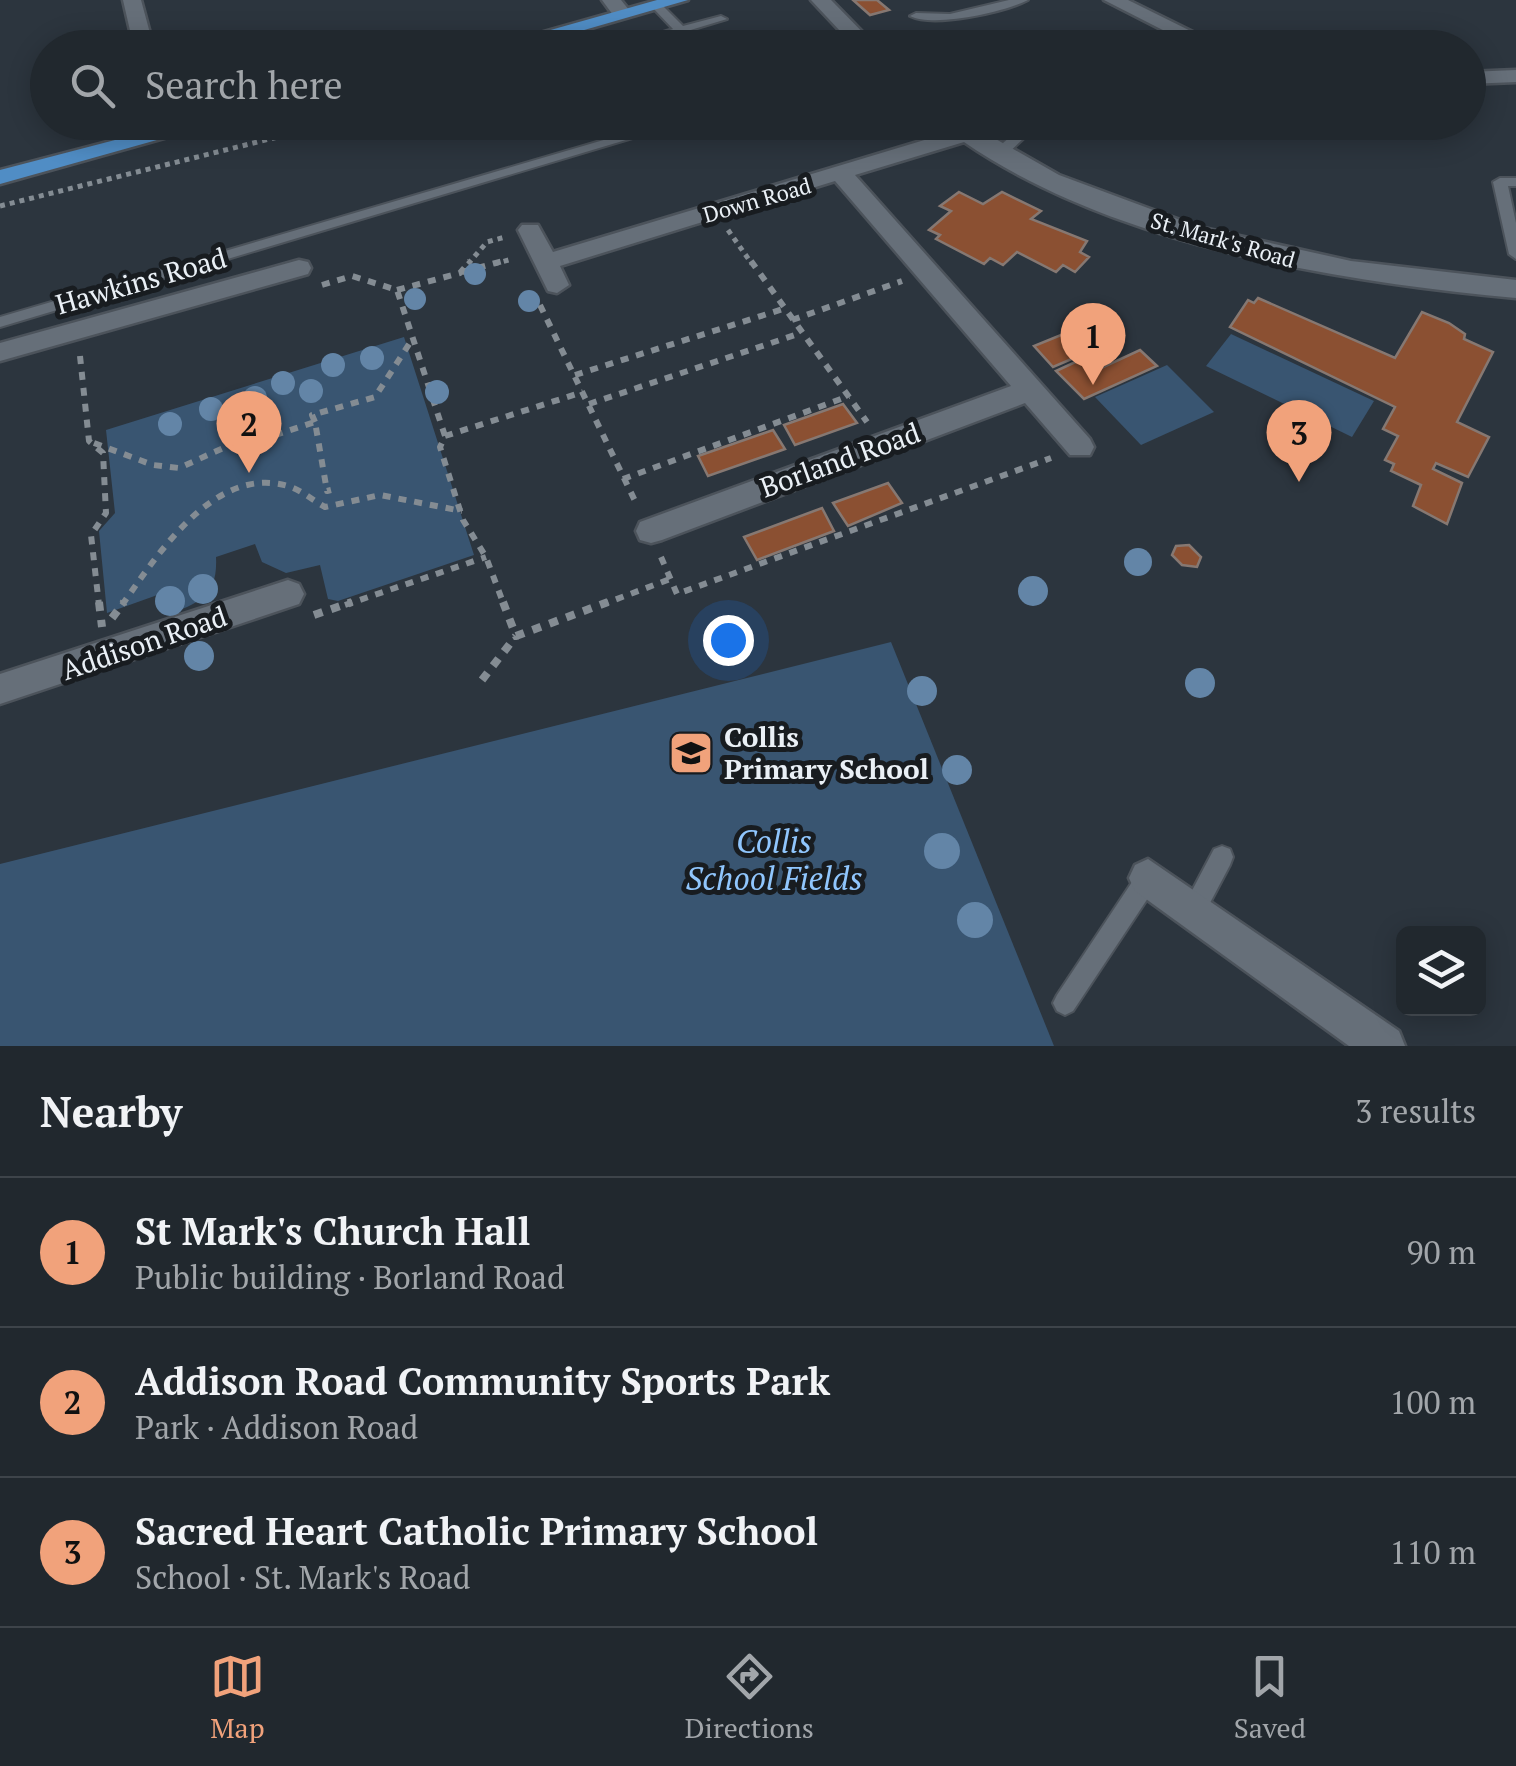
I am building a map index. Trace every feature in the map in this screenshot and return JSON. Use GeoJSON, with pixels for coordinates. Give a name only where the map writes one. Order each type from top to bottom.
{"type":"FeatureCollection","features":[{"type":"Feature","properties":{"kind":"main road"},"geometry":{"type":"LineString","coordinates":[[550,30],[617,7],[657,6],[679,0]]}},
{"type":"Feature","properties":{"kind":"main road"},"geometry":{"type":"LineString","coordinates":[[0,176],[125,140]]}},
{"type":"Feature","properties":{"kind":"street"},"geometry":{"type":"LineString","coordinates":[[132,0],[140,30]]}},
{"type":"Feature","properties":{"kind":"street"},"geometry":{"type":"LineString","coordinates":[[820,0],[847,30]]}},
{"type":"Feature","properties":{"kind":"street"},"geometry":{"type":"LineString","coordinates":[[1112,0],[1176,30]]}},
{"type":"Feature","properties":{"kind":"street"},"geometry":{"type":"LineString","coordinates":[[1486,77],[1516,76]]}},
{"type":"Feature","properties":{"kind":"street","name":"Down Road"},"geometry":{"type":"LineString","coordinates":[[546,262],[842,175],[929,140]]}},
{"type":"Feature","properties":{"kind":"street","name":"St. Mark's Road"},"geometry":{"type":"LineString","coordinates":[[979,140],[1050,180],[1204,238],[1357,274],[1516,289]]}},
{"type":"Feature","properties":{"kind":"street"},"geometry":{"type":"LineString","coordinates":[[842,175],[1080,447]]}},
{"type":"Feature","properties":{"kind":"street"},"geometry":{"type":"LineString","coordinates":[[530,230],[557,285]]}},
{"type":"Feature","properties":{"kind":"street","name":"Hawkins Road"},"geometry":{"type":"LineString","coordinates":[[0,352],[299,268]]}},
{"type":"Feature","properties":{"kind":"street","name":"Borland Road"},"geometry":{"type":"LineString","coordinates":[[651,531],[1030,390]]}},
{"type":"Feature","properties":{"kind":"street","name":"Addison Road"},"geometry":{"type":"LineString","coordinates":[[0,689],[102,644],[288,594]]}},
{"type":"Feature","properties":{"kind":"street"},"geometry":{"type":"LineString","coordinates":[[1148,878],[1384,1046]]}},
{"type":"Feature","properties":{"kind":"lane"},"geometry":{"type":"LineString","coordinates":[[916,16],[950,17],[1023,0]]}},
{"type":"Feature","properties":{"kind":"lane"},"geometry":{"type":"LineString","coordinates":[[657,6],[680,30],[721,19]]}},
{"type":"Feature","properties":{"kind":"lane"},"geometry":{"type":"LineString","coordinates":[[0,322],[619,140]]}},
{"type":"Feature","properties":{"kind":"lane"},"geometry":{"type":"LineString","coordinates":[[1000,153],[1015,140]]}},
{"type":"Feature","properties":{"kind":"lane"},"geometry":{"type":"LineString","coordinates":[[1516,182],[1500,182],[1516,254]]}},
{"type":"Feature","properties":{"kind":"lane"},"geometry":{"type":"LineString","coordinates":[[1194,910],[1222,857]]}},
{"type":"Feature","properties":{"kind":"lane"},"geometry":{"type":"LineString","coordinates":[[1064,1003],[1148,878]]}},
{"type":"Feature","properties":{"kind":"path"},"geometry":{"type":"LineString","coordinates":[[0,206],[266,140]]}},
{"type":"Feature","properties":{"kind":"path"},"geometry":{"type":"LineString","coordinates":[[715,212],[882,445]]}},
{"type":"Feature","properties":{"kind":"path"},"geometry":{"type":"LineString","coordinates":[[460,273],[487,242],[530,230]]}},
{"type":"Feature","properties":{"kind":"path"},"geometry":{"type":"LineString","coordinates":[[299,268],[309,288],[352,276],[397,290],[515,258]]}},
{"type":"Feature","properties":{"kind":"path"},"geometry":{"type":"LineString","coordinates":[[792,320],[927,272]]}},
{"type":"Feature","properties":{"kind":"path"},"geometry":{"type":"LineString","coordinates":[[557,285],[534,292],[651,531],[677,594],[1080,447]]}},
{"type":"Feature","properties":{"kind":"path"},"geometry":{"type":"LineString","coordinates":[[397,290],[445,436],[440,447],[462,511],[477,548],[486,556],[516,636]]}},
{"type":"Feature","properties":{"kind":"path"},"geometry":{"type":"LineString","coordinates":[[575,375],[784,309]]}},
{"type":"Feature","properties":{"kind":"path"},"geometry":{"type":"LineString","coordinates":[[77,330],[88,441],[102,453],[106,513],[91,535],[102,644]]}},
{"type":"Feature","properties":{"kind":"path"},"geometry":{"type":"LineString","coordinates":[[589,404],[801,333]]}},
{"type":"Feature","properties":{"kind":"path"},"geometry":{"type":"LineString","coordinates":[[331,490],[327,491],[312,415],[374,397],[413,338]]}},
{"type":"Feature","properties":{"kind":"path"},"geometry":{"type":"LineString","coordinates":[[445,436],[584,392]]}},
{"type":"Feature","properties":{"kind":"path"},"geometry":{"type":"LineString","coordinates":[[623,479],[849,396]]}},
{"type":"Feature","properties":{"kind":"path"},"geometry":{"type":"LineString","coordinates":[[88,441],[153,466],[179,468],[248,436],[269,436],[315,422]]}},
{"type":"Feature","properties":{"kind":"path"},"geometry":{"type":"LineString","coordinates":[[102,644],[188,517],[217,495],[266,484],[309,494],[325,506],[380,495],[462,511]]}},
{"type":"Feature","properties":{"kind":"path"},"geometry":{"type":"LineString","coordinates":[[288,594],[309,616],[486,556]]}},
{"type":"Feature","properties":{"kind":"path"},"geometry":{"type":"LineString","coordinates":[[482,680],[516,636],[670,579]]}},
{"type":"Feature","properties":{"kind":"green space"},"geometry":{"type":"Polygon","coordinates":[[[1231,334],[1374,401],[1352,437],[1206,366],[1231,334]]]}},
{"type":"Feature","properties":{"kind":"green space"},"geometry":{"type":"Polygon","coordinates":[[[404,337],[474,555],[338,601],[328,599],[320,565],[286,573],[262,562],[255,544],[216,557],[214,581],[197,602],[166,615],[163,593],[107,613],[99,531],[115,513],[106,430],[404,337]]]}},
{"type":"Feature","properties":{"kind":"green space"},"geometry":{"type":"Polygon","coordinates":[[[1167,365],[1214,412],[1141,445],[1095,397],[1167,365]]]}},
{"type":"Feature","properties":{"kind":"green space","name":"Collis School Fields"},"geometry":{"type":"Polygon","coordinates":[[[891,642],[1054,1046],[0,1046],[0,864],[891,642]]]}},
{"type":"Feature","properties":{"kind":"building"},"geometry":{"type":"Polygon","coordinates":[[[853,0],[877,0],[889,10],[870,15],[853,0]]]}},
{"type":"Feature","properties":{"kind":"building"},"geometry":{"type":"Polygon","coordinates":[[[959,192],[983,204],[1002,192],[1041,211],[1031,219],[1087,241],[1080,252],[1089,257],[1075,272],[1063,265],[1056,272],[1017,252],[1003,265],[990,258],[984,264],[936,239],[940,235],[929,230],[951,211],[940,206],[959,192]]]}},
{"type":"Feature","properties":{"kind":"building"},"geometry":{"type":"Polygon","coordinates":[[[1258,298],[1395,358],[1422,312],[1449,323],[1465,334],[1464,339],[1493,352],[1457,422],[1489,437],[1468,477],[1436,463],[1433,469],[1462,483],[1447,524],[1413,506],[1421,485],[1391,471],[1394,464],[1385,460],[1398,436],[1383,429],[1395,407],[1230,327],[1248,300],[1254,303],[1258,298]]]}},
{"type":"Feature","properties":{"kind":"building"},"geometry":{"type":"Polygon","coordinates":[[[1061,335],[1081,355],[1053,367],[1034,346],[1061,335]]]}},
{"type":"Feature","properties":{"kind":"building"},"geometry":{"type":"Polygon","coordinates":[[[1140,350],[1157,366],[1084,399],[1056,371],[1084,358],[1097,370],[1140,350]]]}},
{"type":"Feature","properties":{"kind":"building"},"geometry":{"type":"Polygon","coordinates":[[[843,404],[857,423],[795,445],[784,425],[843,404]]]}},
{"type":"Feature","properties":{"kind":"building"},"geometry":{"type":"Polygon","coordinates":[[[773,430],[785,449],[708,476],[698,456],[773,430]]]}},
{"type":"Feature","properties":{"kind":"building"},"geometry":{"type":"Polygon","coordinates":[[[888,483],[902,503],[848,526],[833,503],[888,483]]]}},
{"type":"Feature","properties":{"kind":"building"},"geometry":{"type":"Polygon","coordinates":[[[822,508],[834,531],[757,560],[744,537],[822,508]]]}},
{"type":"Feature","properties":{"kind":"building"},"geometry":{"type":"Polygon","coordinates":[[[1189,545],[1201,557],[1197,567],[1182,565],[1172,555],[1176,546],[1189,545]]]}},
{"type":"Feature","properties":{"kind":"place","name":"St Mark's Church Hall"},"geometry":{"type":"Point","coordinates":[1093,385]}},
{"type":"Feature","properties":{"kind":"place","name":"Addison Road Community Sports Park"},"geometry":{"type":"Point","coordinates":[249,473]}},
{"type":"Feature","properties":{"kind":"place","name":"Sacred Heart Catholic Primary School"},"geometry":{"type":"Point","coordinates":[1299,482]}},
{"type":"Feature","properties":{"kind":"place","name":"Collis Primary School"},"geometry":{"type":"Point","coordinates":[691,753]}}]}
